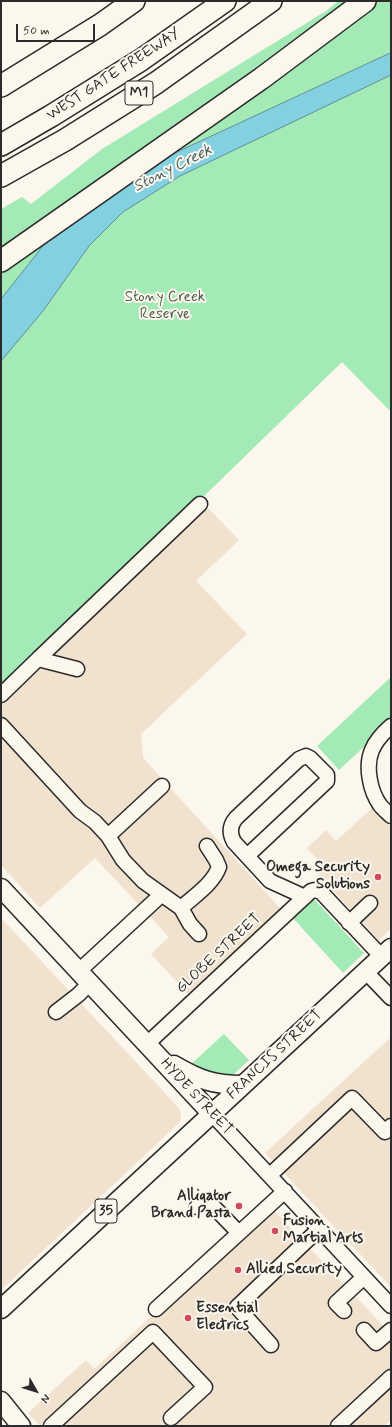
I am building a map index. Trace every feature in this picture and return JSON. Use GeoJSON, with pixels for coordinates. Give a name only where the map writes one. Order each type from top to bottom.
{"type":"FeatureCollection","features":[{"type":"Feature","properties":{"kind":"highway"},"geometry":{"type":"LineString","coordinates":[[1,86],[100,25],[134,1]]}},
{"type":"Feature","properties":{"kind":"highway","name":"WEST GATE FREEWAY"},"geometry":{"type":"LineString","coordinates":[[1,145],[141,60],[225,1]]}},
{"type":"Feature","properties":{"kind":"highway","name":"WEST GATE FREEWAY"},"geometry":{"type":"LineString","coordinates":[[1,176],[65,140],[156,83],[270,1]]}},
{"type":"Feature","properties":{"kind":"highway"},"geometry":{"type":"LineString","coordinates":[[1,261],[268,73],[365,1]]}},
{"type":"Feature","properties":{"kind":"main road","name":"HYDE STREET"},"geometry":{"type":"LineString","coordinates":[[1,888],[212,1114]]}},
{"type":"Feature","properties":{"kind":"main road","name":"FRANCIS STREET"},"geometry":{"type":"LineString","coordinates":[[1,1309],[387,953]]}},
{"type":"Feature","properties":{"kind":"main road"},"geometry":{"type":"LineString","coordinates":[[152,1050],[193,1076],[204,1081],[227,1085],[243,1085]]}},
{"type":"Feature","properties":{"kind":"main road"},"geometry":{"type":"LineString","coordinates":[[1,1401],[20,1425]]}},
{"type":"Feature","properties":{"kind":"main road"},"geometry":{"type":"LineString","coordinates":[[1,1410],[20,1425]]}},
{"type":"Feature","properties":{"kind":"street"},"geometry":{"type":"LineString","coordinates":[[1,695],[200,504]]}},
{"type":"Feature","properties":{"kind":"street"},"geometry":{"type":"LineString","coordinates":[[38,660],[77,670]]}},
{"type":"Feature","properties":{"kind":"street"},"geometry":{"type":"LineString","coordinates":[[1,725],[80,811],[95,822],[108,836],[123,860],[143,882],[181,908],[190,924],[198,934]]}},
{"type":"Feature","properties":{"kind":"street"},"geometry":{"type":"LineString","coordinates":[[391,726],[377,740],[371,751],[370,775],[373,791],[380,805],[391,816]]}},
{"type":"Feature","properties":{"kind":"street"},"geometry":{"type":"LineString","coordinates":[[247,856],[327,781],[327,775],[310,758],[306,756],[299,759],[233,821],[231,829],[232,838],[234,842],[247,856],[270,880],[310,893],[321,892],[349,923],[387,953]]}},
{"type":"Feature","properties":{"kind":"street"},"geometry":{"type":"LineString","coordinates":[[108,836],[162,786]]}},
{"type":"Feature","properties":{"kind":"street"},"geometry":{"type":"LineString","coordinates":[[181,908],[209,882],[217,872],[219,867],[207,846]]}},
{"type":"Feature","properties":{"kind":"street","name":"GLOBE STREET"},"geometry":{"type":"LineString","coordinates":[[152,1050],[310,893]]}},
{"type":"Feature","properties":{"kind":"street"},"geometry":{"type":"LineString","coordinates":[[56,1012],[78,995],[85,977],[161,895]]}},
{"type":"Feature","properties":{"kind":"street"},"geometry":{"type":"LineString","coordinates":[[349,923],[370,903]]}},
{"type":"Feature","properties":{"kind":"street"},"geometry":{"type":"LineString","coordinates":[[366,972],[391,998]]}},
{"type":"Feature","properties":{"kind":"street"},"geometry":{"type":"LineString","coordinates":[[270,1175],[352,1098],[385,1132],[391,1126]]}},
{"type":"Feature","properties":{"kind":"street","name":"HYDE STREET"},"geometry":{"type":"LineString","coordinates":[[212,1114],[391,1306]]}},
{"type":"Feature","properties":{"kind":"street"},"geometry":{"type":"LineString","coordinates":[[156,1309],[284,1191]]}},
{"type":"Feature","properties":{"kind":"street"},"geometry":{"type":"LineString","coordinates":[[197,1207],[203,1202],[208,1201],[239,1233]]}},
{"type":"Feature","properties":{"kind":"street"},"geometry":{"type":"LineString","coordinates":[[271,1345],[237,1307],[319,1229]]}},
{"type":"Feature","properties":{"kind":"street"},"geometry":{"type":"LineString","coordinates":[[344,1310],[336,1303],[364,1278]]}},
{"type":"Feature","properties":{"kind":"street"},"geometry":{"type":"LineString","coordinates":[[364,1330],[376,1344],[391,1330]]}},
{"type":"Feature","properties":{"kind":"street"},"geometry":{"type":"LineString","coordinates":[[51,1426],[153,1332],[205,1387],[171,1418]]}},
{"type":"Feature","properties":{"kind":"street"},"geometry":{"type":"LineString","coordinates":[[338,1426],[391,1377]]}},
{"type":"Feature","properties":{"kind":"shaded area"},"geometry":{"type":"Polygon","coordinates":[[[200,500],[239,540],[196,581],[247,634],[141,734],[143,758],[281,909],[188,994],[151,954],[169,937],[95,858],[40,908],[1,865],[1,685],[200,500]]]}},
{"type":"Feature","properties":{"kind":"shaded area"},"geometry":{"type":"Polygon","coordinates":[[[373,807],[391,826],[391,929],[379,940],[318,875],[325,868],[307,848],[326,830],[336,841],[373,807]]]}},
{"type":"Feature","properties":{"kind":"shaded area"},"geometry":{"type":"Polygon","coordinates":[[[1,918],[179,1108],[181,1120],[1,1290],[1,918]]]}},
{"type":"Feature","properties":{"kind":"shaded area"},"geometry":{"type":"Polygon","coordinates":[[[391,1037],[391,1287],[265,1153],[391,1037]]]}},
{"type":"Feature","properties":{"kind":"shaded area"},"geometry":{"type":"Polygon","coordinates":[[[266,1202],[391,1334],[391,1420],[384,1426],[40,1426],[28,1413],[86,1360],[94,1369],[155,1313],[266,1202]]]}},
{"type":"Feature","properties":{"kind":"green space","name":"Stony Creek Reserve"},"geometry":{"type":"Polygon","coordinates":[[[338,1],[391,1],[391,412],[342,362],[200,500],[1,685],[1,209],[22,197],[31,204],[102,149],[326,11],[338,1]]]}},
{"type":"Feature","properties":{"kind":"green space"},"geometry":{"type":"Polygon","coordinates":[[[391,677],[391,722],[339,770],[317,746],[391,677]]]}},
{"type":"Feature","properties":{"kind":"green space"},"geometry":{"type":"Polygon","coordinates":[[[313,898],[364,953],[343,973],[292,917],[313,898]]]}},
{"type":"Feature","properties":{"kind":"green space"},"geometry":{"type":"Polygon","coordinates":[[[224,1034],[249,1060],[234,1074],[217,1075],[190,1065],[224,1034]]]}},
{"type":"Feature","properties":{"kind":"water","name":"Stony Creek"},"geometry":{"type":"Polygon","coordinates":[[[391,53],[391,75],[180,176],[123,212],[89,246],[43,311],[1,361],[1,299],[73,208],[134,172],[391,53]]]}},
{"type":"Feature","properties":{"kind":"place","name":"Omega Security Solutions"},"geometry":{"type":"Point","coordinates":[378,877]}},
{"type":"Feature","properties":{"kind":"place","name":"Alligator Brand Pasta"},"geometry":{"type":"Point","coordinates":[239,1206]}},
{"type":"Feature","properties":{"kind":"place","name":"Fusion Martial Arts"},"geometry":{"type":"Point","coordinates":[275,1231]}},
{"type":"Feature","properties":{"kind":"place","name":"Allied Security"},"geometry":{"type":"Point","coordinates":[238,1270]}},
{"type":"Feature","properties":{"kind":"place","name":"Essential Electrics"},"geometry":{"type":"Point","coordinates":[188,1318]}}]}
